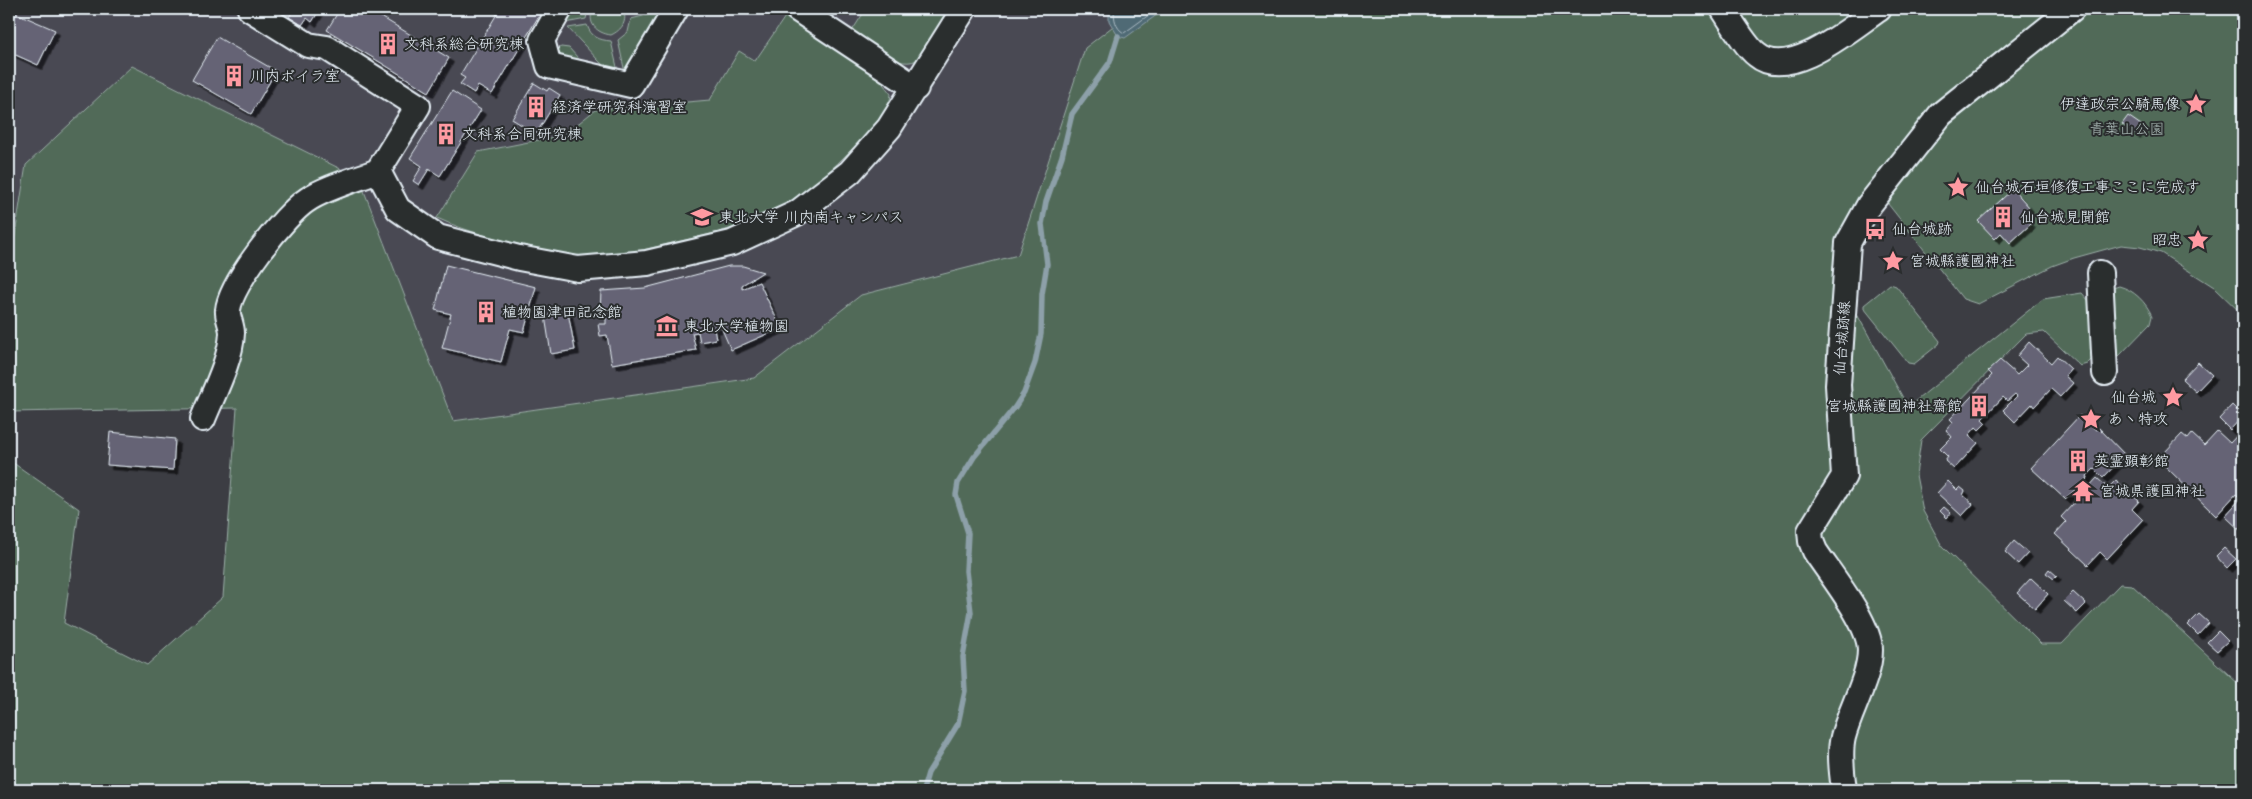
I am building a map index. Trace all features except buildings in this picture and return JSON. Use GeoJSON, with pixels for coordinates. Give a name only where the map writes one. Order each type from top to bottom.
{"type":"FeatureCollection","features":[{"type":"Feature","properties":{"kind":"street"},"geometry":{"type":"LineString","coordinates":[[202,419],[216,388],[231,343],[232,330],[228,310],[237,286],[266,242],[298,206],[308,198],[378,171],[418,106],[327,48],[308,45],[250,9]]}},
{"type":"Feature","properties":{"kind":"street"},"geometry":{"type":"LineString","coordinates":[[560,9],[542,40],[549,66],[631,85],[676,9]]}},
{"type":"Feature","properties":{"kind":"street"},"geometry":{"type":"LineString","coordinates":[[796,9],[916,88]]}},
{"type":"Feature","properties":{"kind":"street"},"geometry":{"type":"LineString","coordinates":[[378,171],[398,209],[438,237],[455,243],[520,258],[578,269],[647,263],[732,243],[797,213],[850,172],[888,128],[916,88],[964,9]]}},
{"type":"Feature","properties":{"kind":"street"},"geometry":{"type":"LineString","coordinates":[[1723,9],[1757,55],[1771,62],[1784,63],[1823,47],[1879,9]]}},
{"type":"Feature","properties":{"kind":"street","name":"仙台城跡線"},"geometry":{"type":"LineString","coordinates":[[1844,790],[1842,739],[1865,672],[1870,650],[1864,626],[1815,550],[1811,541],[1810,531],[1844,476],[1838,385],[1848,243],[1869,205],[1941,114],[2072,9]]}},
{"type":"Feature","properties":{"kind":"street"},"geometry":{"type":"LineString","coordinates":[[2100,274],[2105,373]]}},
{"type":"Feature","properties":{"kind":"shaded area","name":"東北大学 川内南キャンパス"},"geometry":{"type":"Polygon","coordinates":[[[9,9],[1135,9],[1085,48],[1018,255],[861,295],[754,378],[453,421],[359,178],[26,165],[9,273],[9,9]]]}},
{"type":"Feature","properties":{"kind":"green space"},"geometry":{"type":"Polygon","coordinates":[[[564,9],[588,9],[586,19],[555,25],[564,9]]]}},
{"type":"Feature","properties":{"kind":"green space"},"geometry":{"type":"Polygon","coordinates":[[[593,9],[623,9],[625,17],[623,25],[611,35],[597,30],[591,19],[593,9]]]}},
{"type":"Feature","properties":{"kind":"green space"},"geometry":{"type":"Polygon","coordinates":[[[866,9],[952,9],[923,55],[912,62],[903,62],[884,55],[850,34],[866,9]]]}},
{"type":"Feature","properties":{"kind":"green space"},"geometry":{"type":"Polygon","coordinates":[[[1135,9],[2054,9],[1865,197],[1853,307],[1908,407],[2043,299],[2082,293],[2089,301],[2092,359],[2087,364],[2080,366],[2044,332],[2026,334],[1921,440],[1916,475],[1923,511],[1942,546],[2041,644],[2062,644],[2120,584],[2132,585],[2243,688],[2243,790],[9,790],[9,460],[79,509],[64,623],[147,665],[223,597],[237,408],[9,412],[9,273],[26,165],[132,66],[359,178],[453,421],[754,378],[861,295],[1018,255],[1085,48],[1135,9]]]}},
{"type":"Feature","properties":{"kind":"green space","name":"青葉山公園"},"geometry":{"type":"Polygon","coordinates":[[[2092,9],[2243,9],[2243,315],[2214,287],[2161,253],[2140,247],[2121,245],[2052,266],[1978,304],[1963,299],[1888,204],[1897,189],[1947,127],[2092,9]]]}},
{"type":"Feature","properties":{"kind":"green space"},"geometry":{"type":"Polygon","coordinates":[[[663,11],[625,73],[618,40],[628,32],[631,19],[663,11]]]}},
{"type":"Feature","properties":{"kind":"green space"},"geometry":{"type":"Polygon","coordinates":[[[789,11],[880,80],[891,94],[886,111],[867,134],[817,182],[783,206],[748,223],[725,230],[638,251],[596,257],[572,256],[530,247],[471,231],[437,218],[478,152],[564,135],[595,110],[710,100],[739,51],[755,61],[789,11]]]}},
{"type":"Feature","properties":{"kind":"green space"},"geometry":{"type":"Polygon","coordinates":[[[587,25],[596,37],[611,41],[619,76],[613,76],[568,28],[587,25]]]}},
{"type":"Feature","properties":{"kind":"green space"},"geometry":{"type":"Polygon","coordinates":[[[561,47],[569,48],[587,68],[560,63],[556,50],[561,47]]]}},
{"type":"Feature","properties":{"kind":"green space"},"geometry":{"type":"Polygon","coordinates":[[[1890,284],[1896,286],[1940,341],[1939,344],[1914,364],[1908,363],[1864,308],[1864,305],[1890,284]]]}},
{"type":"Feature","properties":{"kind":"green space"},"geometry":{"type":"Polygon","coordinates":[[[2119,286],[2130,290],[2139,297],[2152,316],[2150,324],[2119,356],[2113,356],[2107,295],[2113,288],[2119,286]]]}},
{"type":"Feature","properties":{"kind":"water"},"geometry":{"type":"Polygon","coordinates":[[[1109,9],[1165,9],[1125,38],[1118,36],[1109,21],[1109,9]]]}},
{"type":"Feature","properties":{"kind":"waterway"},"geometry":{"type":"LineString","coordinates":[[923,790],[928,773],[958,724],[965,691],[963,657],[971,612],[966,571],[968,533],[956,495],[958,483],[974,457],[1015,407],[1024,393],[1035,363],[1041,334],[1042,294],[1047,264],[1042,224],[1046,202],[1062,156],[1072,114],[1110,62],[1118,36]]}},
{"type":"Feature","properties":{"kind":"place","name":"文科系総合研究棟"},"geometry":{"type":"Point","coordinates":[388,44]}},
{"type":"Feature","properties":{"kind":"place","name":"川内ボイラ室"},"geometry":{"type":"Point","coordinates":[234,76]}},
{"type":"Feature","properties":{"kind":"place","name":"伊達政宗公騎馬像"},"geometry":{"type":"Point","coordinates":[2196,104]}},
{"type":"Feature","properties":{"kind":"place","name":"経済学研究科演習室"},"geometry":{"type":"Point","coordinates":[536,107]}},
{"type":"Feature","properties":{"kind":"place","name":"文科系合同研究棟"},"geometry":{"type":"Point","coordinates":[446,134]}},
{"type":"Feature","properties":{"kind":"place","name":"仙台城石垣修復工事ここに完成す"},"geometry":{"type":"Point","coordinates":[1958,187]}},
{"type":"Feature","properties":{"kind":"place","name":"東北大学 川内南キャンパス"},"geometry":{"type":"Point","coordinates":[702,217]}},
{"type":"Feature","properties":{"kind":"place","name":"仙台城見聞館"},"geometry":{"type":"Point","coordinates":[2003,217]}},
{"type":"Feature","properties":{"kind":"place","name":"仙台城跡"},"geometry":{"type":"Point","coordinates":[1875,229]}},
{"type":"Feature","properties":{"kind":"place","name":"昭忠"},"geometry":{"type":"Point","coordinates":[2198,240]}},
{"type":"Feature","properties":{"kind":"place","name":"宮城縣護國神社"},"geometry":{"type":"Point","coordinates":[1893,261]}},
{"type":"Feature","properties":{"kind":"place","name":"植物園津田記念館"},"geometry":{"type":"Point","coordinates":[486,312]}},
{"type":"Feature","properties":{"kind":"place","name":"東北大学植物園"},"geometry":{"type":"Point","coordinates":[667,326]}},
{"type":"Feature","properties":{"kind":"place","name":"仙台城"},"geometry":{"type":"Point","coordinates":[2173,397]}},
{"type":"Feature","properties":{"kind":"place","name":"宮城縣護國神社齋館"},"geometry":{"type":"Point","coordinates":[1979,406]}},
{"type":"Feature","properties":{"kind":"place","name":"あヽ特攻"},"geometry":{"type":"Point","coordinates":[2091,419]}},
{"type":"Feature","properties":{"kind":"place","name":"英霊顕彰館"},"geometry":{"type":"Point","coordinates":[2078,461]}},
{"type":"Feature","properties":{"kind":"place","name":"宮城県護国神社"},"geometry":{"type":"Point","coordinates":[2083,491]}}]}
